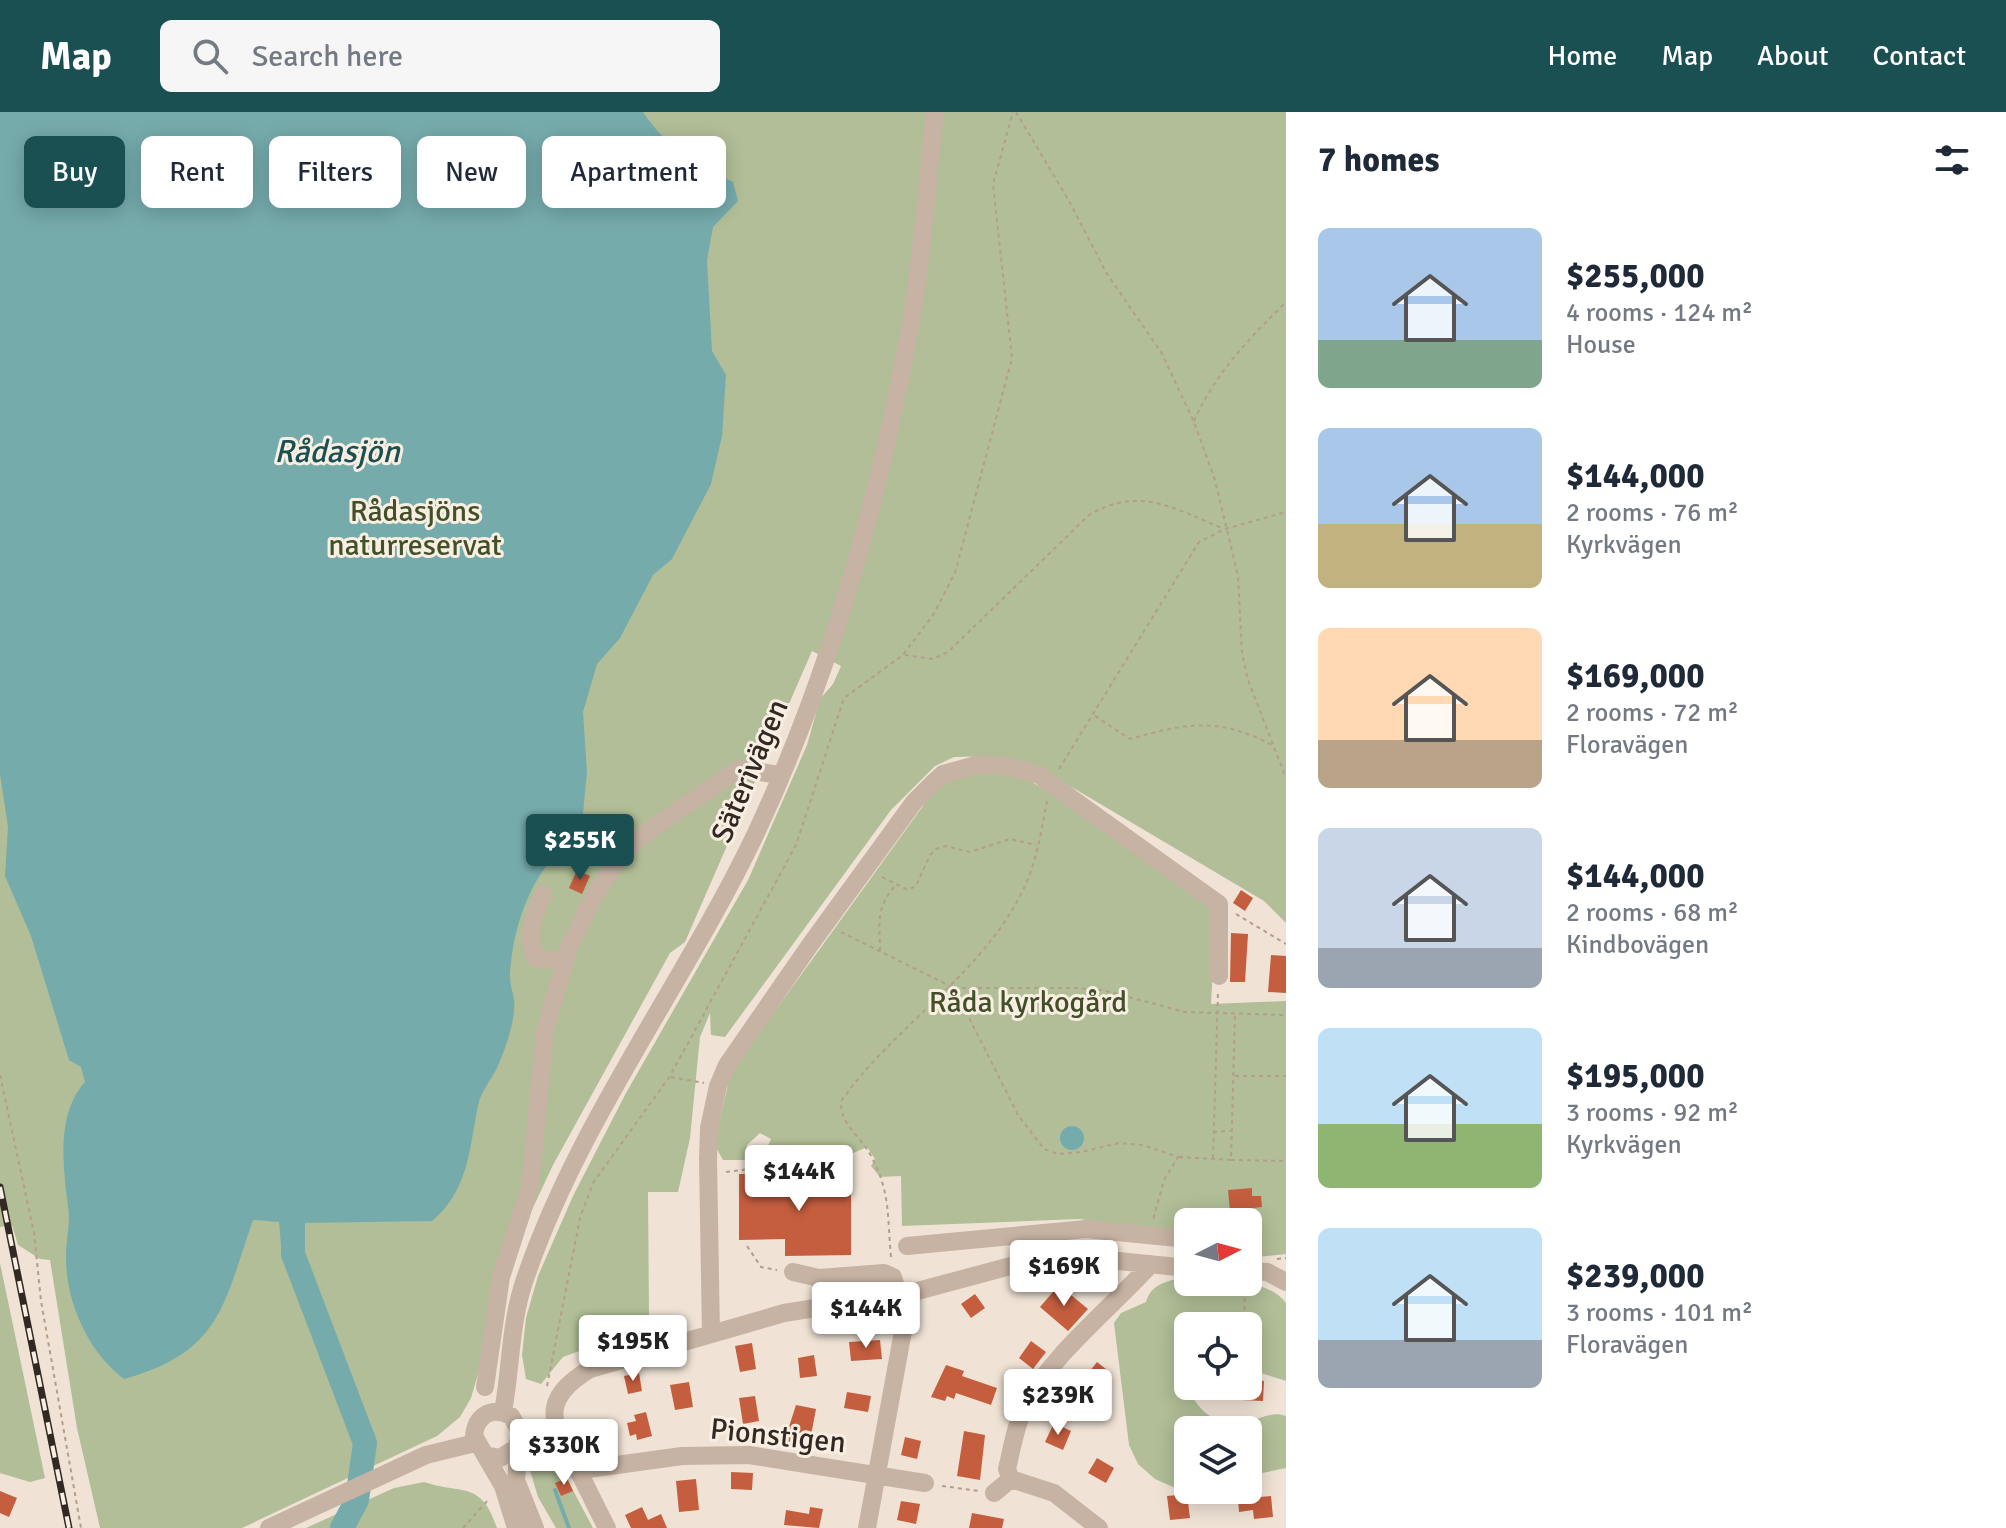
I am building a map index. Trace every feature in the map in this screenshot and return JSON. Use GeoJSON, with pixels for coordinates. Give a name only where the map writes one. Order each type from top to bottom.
{"type":"FeatureCollection","features":[{"type":"Feature","properties":{"kind":"street","name":"Säterivägen"},"geometry":{"type":"LineString","coordinates":[[503,1412],[515,1318],[525,1280],[543,1237],[578,1158],[719,909],[811,700],[872,509],[910,330],[935,112]]}},
{"type":"Feature","properties":{"kind":"street"},"geometry":{"type":"LineString","coordinates":[[711,1334],[709,1128],[718,1086],[735,1053],[825,924],[914,802],[943,774],[976,765],[1001,765],[1039,775],[1219,904],[1219,976]]}},
{"type":"Feature","properties":{"kind":"street"},"geometry":{"type":"LineString","coordinates":[[485,1387],[501,1277],[530,1187],[545,1031],[564,960],[595,894],[624,852],[644,834],[739,769],[780,775]]}},
{"type":"Feature","properties":{"kind":"street"},"geometry":{"type":"LineString","coordinates":[[543,894],[531,923],[531,949],[537,959],[564,960]]}},
{"type":"Feature","properties":{"kind":"street"},"geometry":{"type":"LineString","coordinates":[[907,1246],[1086,1229],[1174,1237]]}},
{"type":"Feature","properties":{"kind":"street"},"geometry":{"type":"LineString","coordinates":[[607,1528],[554,1422],[553,1409],[559,1394],[568,1382],[590,1369],[800,1310],[1044,1257],[1174,1266]]}},
{"type":"Feature","properties":{"kind":"street"},"geometry":{"type":"LineString","coordinates":[[1011,1479],[1007,1469],[1012,1449],[1024,1407],[1034,1391],[1061,1355],[1151,1264]]}},
{"type":"Feature","properties":{"kind":"street"},"geometry":{"type":"LineString","coordinates":[[793,1272],[807,1277],[878,1273],[900,1288]]}},
{"type":"Feature","properties":{"kind":"street"},"geometry":{"type":"LineString","coordinates":[[1262,1272],[1286,1282]]}},
{"type":"Feature","properties":{"kind":"street"},"geometry":{"type":"LineString","coordinates":[[867,1528],[900,1288]]}},
{"type":"Feature","properties":{"kind":"street"},"geometry":{"type":"LineString","coordinates":[[516,1528],[503,1486],[480,1449],[474,1432],[479,1419],[492,1412],[503,1412],[514,1418],[519,1437],[516,1480],[535,1528]]}},
{"type":"Feature","properties":{"kind":"street"},"geometry":{"type":"LineString","coordinates":[[269,1528],[393,1469],[450,1447],[480,1449],[504,1457],[519,1437],[554,1422]]}},
{"type":"Feature","properties":{"kind":"street","name":"Pionstigen"},"geometry":{"type":"LineString","coordinates":[[579,1473],[588,1469],[717,1454],[782,1457],[925,1483]]}},
{"type":"Feature","properties":{"kind":"street"},"geometry":{"type":"LineString","coordinates":[[994,1493],[1011,1479]]}},
{"type":"Feature","properties":{"kind":"street"},"geometry":{"type":"LineString","coordinates":[[1011,1479],[1054,1493],[1099,1528]]}},
{"type":"Feature","properties":{"kind":"path"},"geometry":{"type":"LineString","coordinates":[[1014,112],[1107,274],[1161,352],[1194,422],[1215,480],[1238,576],[1242,653],[1286,778]]}},
{"type":"Feature","properties":{"kind":"path"},"geometry":{"type":"LineString","coordinates":[[549,1390],[552,1349],[565,1281],[580,1218],[593,1183],[670,1076],[796,845],[844,698],[903,655],[933,615],[955,573],[1012,358],[993,184],[1014,112]]}},
{"type":"Feature","properties":{"kind":"path"},"geometry":{"type":"LineString","coordinates":[[1194,422],[1217,377],[1234,354],[1286,302]]}},
{"type":"Feature","properties":{"kind":"path"},"geometry":{"type":"LineString","coordinates":[[903,655],[933,659],[948,652],[1089,515],[1111,503],[1134,499],[1156,502],[1225,529]]}},
{"type":"Feature","properties":{"kind":"path"},"geometry":{"type":"LineString","coordinates":[[900,1288],[887,1189],[863,1141],[844,1120],[840,1108],[852,1086],[952,987],[1001,923],[1027,880],[1052,782],[1199,542],[1225,529],[1286,512]]}},
{"type":"Feature","properties":{"kind":"path"},"geometry":{"type":"LineString","coordinates":[[1093,715],[1130,739],[1182,724],[1241,729],[1273,746]]}},
{"type":"Feature","properties":{"kind":"path"},"geometry":{"type":"LineString","coordinates":[[867,866],[895,886],[908,890],[916,886],[930,855],[946,846],[970,852],[1010,839],[1037,846]]}},
{"type":"Feature","properties":{"kind":"path"},"geometry":{"type":"LineString","coordinates":[[880,951],[877,918],[881,904],[895,886]]}},
{"type":"Feature","properties":{"kind":"path"},"geometry":{"type":"LineString","coordinates":[[1219,904],[1286,944]]}},
{"type":"Feature","properties":{"kind":"path"},"geometry":{"type":"LineString","coordinates":[[825,924],[952,987],[1102,990],[1185,1012],[1286,1015]]}},
{"type":"Feature","properties":{"kind":"path"},"geometry":{"type":"LineString","coordinates":[[1213,1159],[1219,976]]}},
{"type":"Feature","properties":{"kind":"path"},"geometry":{"type":"LineString","coordinates":[[952,987],[1018,1115],[1044,1149],[1058,1154],[1119,1143],[1143,1145],[1178,1157],[1286,1161]]}},
{"type":"Feature","properties":{"kind":"path"},"geometry":{"type":"LineString","coordinates":[[1231,1160],[1235,1013]]}},
{"type":"Feature","properties":{"kind":"path"},"geometry":{"type":"LineString","coordinates":[[0,1075],[34,1233],[41,1301],[81,1528]]}},
{"type":"Feature","properties":{"kind":"path"},"geometry":{"type":"LineString","coordinates":[[670,1076],[718,1086]]}},
{"type":"Feature","properties":{"kind":"path"},"geometry":{"type":"LineString","coordinates":[[1233,1076],[1286,1076]]}},
{"type":"Feature","properties":{"kind":"path"},"geometry":{"type":"LineString","coordinates":[[1213,1132],[1231,1131]]}},
{"type":"Feature","properties":{"kind":"path"},"geometry":{"type":"LineString","coordinates":[[1150,1233],[1164,1180],[1178,1157]]}},
{"type":"Feature","properties":{"kind":"path"},"geometry":{"type":"LineString","coordinates":[[708,1178],[748,1167],[765,1167],[783,1173]]}},
{"type":"Feature","properties":{"kind":"path"},"geometry":{"type":"LineString","coordinates":[[747,1246],[761,1267],[793,1272]]}},
{"type":"Feature","properties":{"kind":"path"},"geometry":{"type":"LineString","coordinates":[[925,1483],[994,1493]]}},
{"type":"Feature","properties":{"kind":"green space","name":"Rådasjöns naturreservat"},"geometry":{"type":"Polygon","coordinates":[[[0,112],[1286,112],[1286,923],[1264,901],[1075,789],[1026,764],[994,756],[954,757],[935,766],[891,810],[725,1037],[711,1035],[710,1013],[700,1037],[690,1138],[678,1192],[648,1192],[649,1316],[622,1335],[563,1357],[541,1384],[526,1379],[522,1355],[526,1318],[538,1276],[573,1196],[626,1093],[748,880],[807,745],[820,699],[833,684],[841,666],[812,651],[685,942],[670,953],[553,1165],[515,1246],[471,1398],[460,1417],[437,1436],[242,1528],[100,1528],[77,1428],[50,1260],[40,1259],[18,1245],[12,1225],[0,1227],[0,112]]]}},
{"type":"Feature","properties":{"kind":"green space","name":"Råda kyrkogård"},"geometry":{"type":"Polygon","coordinates":[[[976,768],[1013,771],[1054,795],[1216,912],[1211,1004],[1286,1001],[1286,1254],[1262,1257],[1262,1208],[1174,1208],[1174,1233],[1079,1219],[902,1226],[901,1176],[880,1177],[871,1166],[875,1159],[867,1147],[849,1155],[822,1152],[763,1158],[771,1139],[760,1133],[747,1145],[745,1160],[723,1160],[714,1144],[731,1072],[941,781],[976,768]]]}},
{"type":"Feature","properties":{"kind":"green space"},"geometry":{"type":"Polygon","coordinates":[[[0,1263],[45,1478],[30,1482],[0,1473],[0,1263]]]}},
{"type":"Feature","properties":{"kind":"green space"},"geometry":{"type":"Polygon","coordinates":[[[1174,1280],[1174,1296],[1262,1296],[1262,1287],[1286,1303],[1286,1381],[1262,1373],[1262,1312],[1174,1312],[1174,1400],[1195,1400],[1210,1416],[1174,1416],[1174,1487],[1155,1479],[1138,1464],[1129,1445],[1114,1323],[1121,1313],[1146,1302],[1158,1286],[1174,1280]]]}},
{"type":"Feature","properties":{"kind":"green space"},"geometry":{"type":"Polygon","coordinates":[[[1278,1414],[1286,1416],[1286,1468],[1262,1473],[1262,1417],[1278,1414]]]}},
{"type":"Feature","properties":{"kind":"green space"},"geometry":{"type":"Polygon","coordinates":[[[545,1442],[593,1528],[556,1528],[538,1497],[529,1467],[536,1448],[545,1442]]]}},
{"type":"Feature","properties":{"kind":"green space"},"geometry":{"type":"Polygon","coordinates":[[[424,1482],[477,1496],[491,1513],[497,1528],[306,1528],[394,1488],[424,1482]]]}},
{"type":"Feature","properties":{"kind":"water","name":"Rådasjön"},"geometry":{"type":"Polygon","coordinates":[[[0,112],[643,112],[662,136],[542,136],[542,208],[726,208],[726,178],[733,182],[738,201],[713,227],[707,260],[712,351],[726,375],[722,436],[711,484],[672,559],[653,575],[620,638],[597,664],[583,712],[587,772],[581,834],[551,860],[529,895],[512,954],[512,1024],[497,1068],[479,1101],[466,1168],[454,1196],[432,1221],[303,1223],[301,1254],[282,1256],[279,1222],[253,1220],[225,1301],[200,1340],[181,1355],[156,1368],[124,1379],[111,1368],[81,1324],[67,1272],[69,1212],[64,1141],[69,1109],[85,1082],[81,1067],[69,1060],[31,936],[5,876],[8,827],[0,774],[0,112]]]}},
{"type":"Feature","properties":{"kind":"water"},"geometry":{"type":"Polygon","coordinates":[[[1072,1126],[1083,1133],[1084,1138],[1077,1149],[1072,1150],[1061,1143],[1060,1138],[1067,1127],[1072,1126]]]}},
{"type":"Feature","properties":{"kind":"building"},"geometry":{"type":"Polygon","coordinates":[[[577,870],[590,876],[582,894],[569,888],[577,870]]]}},
{"type":"Feature","properties":{"kind":"building"},"geometry":{"type":"Polygon","coordinates":[[[1241,890],[1253,898],[1245,911],[1233,903],[1241,890]]]}},
{"type":"Feature","properties":{"kind":"building"},"geometry":{"type":"Polygon","coordinates":[[[1231,933],[1248,934],[1245,982],[1230,982],[1231,933]]]}},
{"type":"Feature","properties":{"kind":"building"},"geometry":{"type":"Polygon","coordinates":[[[1271,955],[1286,956],[1286,993],[1268,992],[1271,955]]]}},
{"type":"Feature","properties":{"kind":"building"},"geometry":{"type":"Polygon","coordinates":[[[739,1174],[760,1174],[761,1192],[784,1192],[784,1174],[851,1174],[851,1255],[785,1256],[785,1239],[739,1240],[739,1174]]]}},
{"type":"Feature","properties":{"kind":"building"},"geometry":{"type":"Polygon","coordinates":[[[1252,1188],[1252,1196],[1261,1196],[1262,1207],[1230,1208],[1228,1190],[1252,1188]]]}},
{"type":"Feature","properties":{"kind":"building"},"geometry":{"type":"Polygon","coordinates":[[[1059,1285],[1088,1309],[1068,1331],[1040,1307],[1059,1285]]]}},
{"type":"Feature","properties":{"kind":"building"},"geometry":{"type":"Polygon","coordinates":[[[975,1294],[985,1308],[971,1318],[961,1304],[975,1294]]]}},
{"type":"Feature","properties":{"kind":"building"},"geometry":{"type":"Polygon","coordinates":[[[880,1340],[882,1359],[851,1361],[849,1342],[880,1340]]]}},
{"type":"Feature","properties":{"kind":"building"},"geometry":{"type":"Polygon","coordinates":[[[1031,1341],[1046,1352],[1033,1369],[1019,1358],[1031,1341]]]}},
{"type":"Feature","properties":{"kind":"building"},"geometry":{"type":"Polygon","coordinates":[[[752,1343],[756,1369],[740,1372],[735,1346],[752,1343]]]}},
{"type":"Feature","properties":{"kind":"building"},"geometry":{"type":"Polygon","coordinates":[[[814,1355],[817,1376],[800,1378],[798,1358],[814,1355]]]}},
{"type":"Feature","properties":{"kind":"building"},"geometry":{"type":"Polygon","coordinates":[[[1097,1362],[1111,1373],[1099,1387],[1086,1376],[1097,1362]]]}},
{"type":"Feature","properties":{"kind":"building"},"geometry":{"type":"Polygon","coordinates":[[[946,1365],[964,1371],[962,1376],[997,1388],[991,1405],[956,1393],[954,1399],[947,1396],[945,1401],[931,1397],[946,1365]]]}},
{"type":"Feature","properties":{"kind":"building"},"geometry":{"type":"Polygon","coordinates":[[[639,1373],[642,1391],[628,1394],[624,1376],[639,1373]]]}},
{"type":"Feature","properties":{"kind":"building"},"geometry":{"type":"Polygon","coordinates":[[[1262,1381],[1263,1401],[1241,1400],[1262,1400],[1262,1381]]]}},
{"type":"Feature","properties":{"kind":"building"},"geometry":{"type":"Polygon","coordinates":[[[689,1382],[693,1407],[675,1410],[670,1385],[689,1382]]]}},
{"type":"Feature","properties":{"kind":"building"},"geometry":{"type":"Polygon","coordinates":[[[847,1392],[871,1396],[868,1412],[844,1408],[847,1392]]]}},
{"type":"Feature","properties":{"kind":"building"},"geometry":{"type":"Polygon","coordinates":[[[755,1396],[759,1421],[743,1424],[739,1398],[755,1396]]]}},
{"type":"Feature","properties":{"kind":"building"},"geometry":{"type":"Polygon","coordinates":[[[796,1405],[816,1409],[809,1446],[784,1442],[796,1405]]]}},
{"type":"Feature","properties":{"kind":"building"},"geometry":{"type":"Polygon","coordinates":[[[646,1412],[652,1436],[637,1440],[636,1434],[630,1436],[627,1423],[636,1421],[634,1415],[646,1412]]]}},
{"type":"Feature","properties":{"kind":"building"},"geometry":{"type":"Polygon","coordinates":[[[1054,1423],[1071,1431],[1063,1450],[1045,1442],[1054,1423]]]}},
{"type":"Feature","properties":{"kind":"building"},"geometry":{"type":"Polygon","coordinates":[[[964,1431],[985,1435],[980,1480],[957,1476],[964,1431]]]}},
{"type":"Feature","properties":{"kind":"building"},"geometry":{"type":"Polygon","coordinates":[[[905,1437],[921,1441],[917,1459],[901,1455],[905,1437]]]}},
{"type":"Feature","properties":{"kind":"building"},"geometry":{"type":"Polygon","coordinates":[[[1097,1458],[1114,1468],[1106,1483],[1088,1473],[1097,1458]]]}},
{"type":"Feature","properties":{"kind":"building"},"geometry":{"type":"Polygon","coordinates":[[[731,1472],[753,1473],[752,1490],[731,1489],[731,1472]]]}},
{"type":"Feature","properties":{"kind":"building"},"geometry":{"type":"Polygon","coordinates":[[[567,1478],[573,1491],[561,1496],[555,1483],[567,1478]]]}},
{"type":"Feature","properties":{"kind":"building"},"geometry":{"type":"Polygon","coordinates":[[[696,1479],[699,1510],[679,1512],[676,1481],[696,1479]]]}},
{"type":"Feature","properties":{"kind":"building"},"geometry":{"type":"Polygon","coordinates":[[[0,1491],[17,1498],[9,1517],[0,1513],[0,1491]]]}},
{"type":"Feature","properties":{"kind":"building"},"geometry":{"type":"Polygon","coordinates":[[[1174,1495],[1174,1504],[1188,1504],[1190,1518],[1170,1520],[1167,1496],[1174,1495]]]}},
{"type":"Feature","properties":{"kind":"building"},"geometry":{"type":"Polygon","coordinates":[[[1271,1496],[1273,1517],[1254,1519],[1253,1510],[1239,1512],[1238,1504],[1262,1504],[1262,1497],[1271,1496]]]}},
{"type":"Feature","properties":{"kind":"building"},"geometry":{"type":"Polygon","coordinates":[[[901,1501],[920,1504],[916,1524],[897,1520],[901,1501]]]}},
{"type":"Feature","properties":{"kind":"building"},"geometry":{"type":"Polygon","coordinates":[[[642,1507],[648,1520],[661,1514],[667,1528],[631,1528],[625,1515],[642,1507]]]}},
{"type":"Feature","properties":{"kind":"building"},"geometry":{"type":"Polygon","coordinates":[[[810,1507],[823,1509],[819,1528],[784,1525],[786,1510],[809,1514],[810,1507]]]}},
{"type":"Feature","properties":{"kind":"building"},"geometry":{"type":"Polygon","coordinates":[[[972,1513],[1004,1519],[1002,1528],[969,1528],[972,1513]]]}},
{"type":"Feature","properties":{"kind":"waterway"},"geometry":{"type":"LineString","coordinates":[[293,1224],[293,1254],[365,1443],[357,1500],[342,1528]]}},
{"type":"Feature","properties":{"kind":"waterway"},"geometry":{"type":"LineString","coordinates":[[555,1490],[569,1528]]}},
{"type":"Feature","properties":{"kind":"railway"},"geometry":{"type":"LineString","coordinates":[[0,1187],[69,1528]]}}]}
